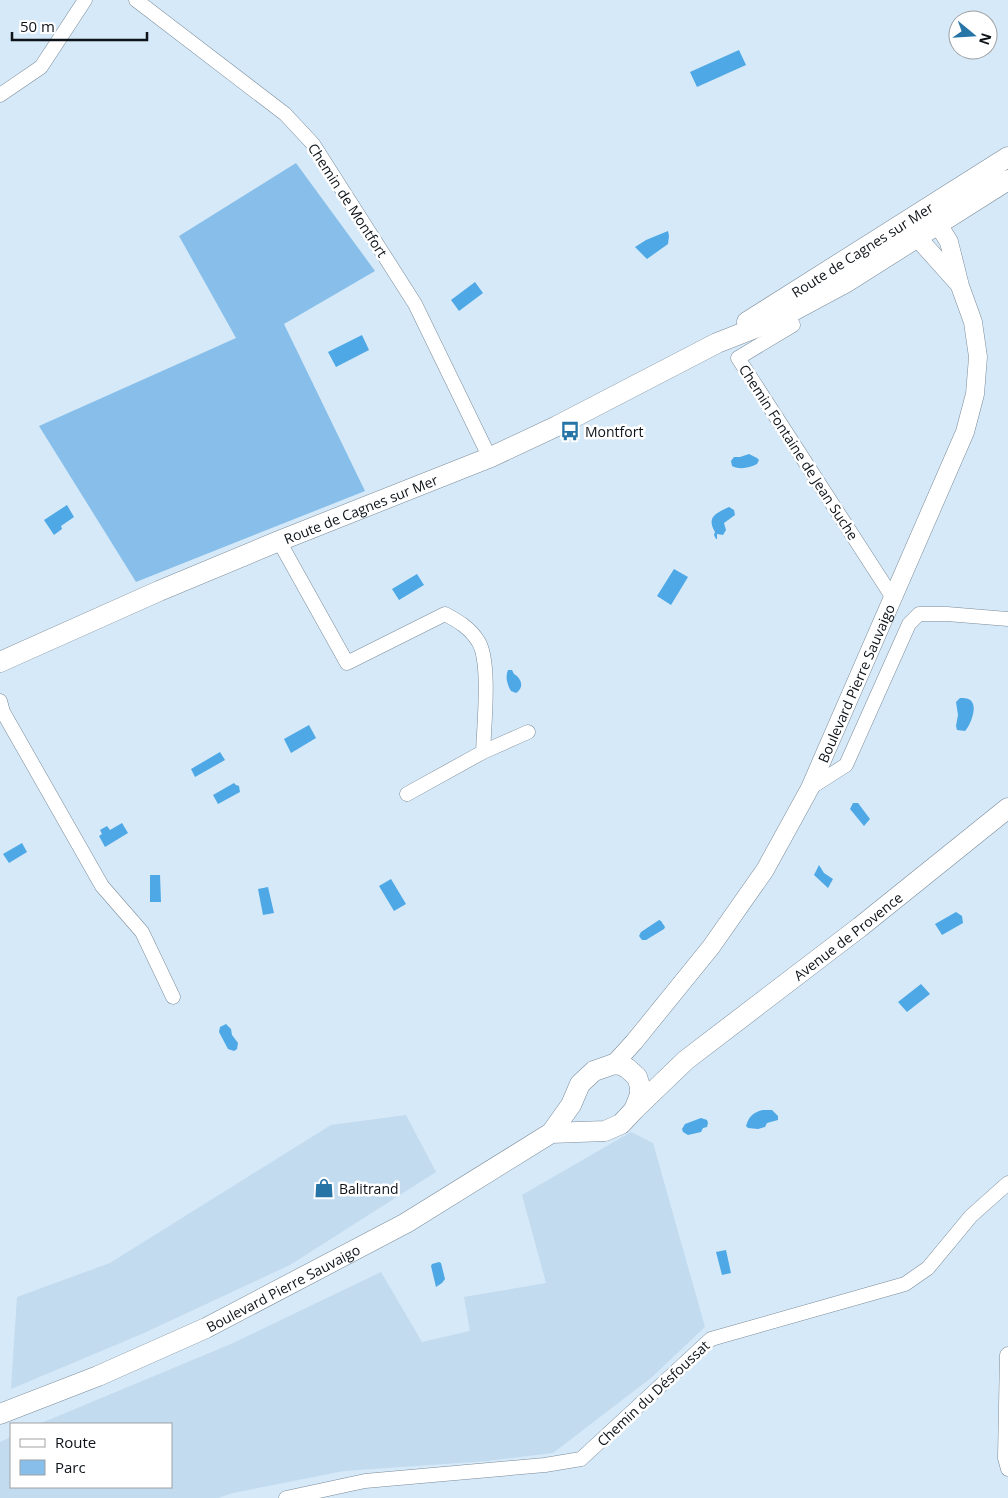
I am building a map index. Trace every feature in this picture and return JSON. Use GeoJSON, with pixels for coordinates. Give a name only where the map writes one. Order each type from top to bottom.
{"type":"FeatureCollection","features":[{"type":"Feature","properties":{"kind":"main road","name":"Route de Cagnes sur Mer"},"geometry":{"type":"LineString","coordinates":[[784,307],[831,268],[1008,157]]}},
{"type":"Feature","properties":{"kind":"main road","name":"Route de Cagnes sur Mer"},"geometry":{"type":"LineString","coordinates":[[0,662],[159,591],[278,541],[491,457],[557,426],[784,307],[845,283],[927,228],[1008,180]]}},
{"type":"Feature","properties":{"kind":"main road"},"geometry":{"type":"LineString","coordinates":[[831,268],[852,265],[916,226],[927,228]]}},
{"type":"Feature","properties":{"kind":"main road","name":"Avenue de Provence"},"geometry":{"type":"LineString","coordinates":[[634,1110],[686,1060],[860,927],[1008,808]]}},
{"type":"Feature","properties":{"kind":"main road","name":"Avenue de Provence"},"geometry":{"type":"LineString","coordinates":[[626,1069],[686,1060]]}},
{"type":"Feature","properties":{"kind":"main road"},"geometry":{"type":"LineString","coordinates":[[626,1069],[640,1086],[640,1095],[634,1110],[621,1124],[605,1131],[589,1130],[577,1121],[571,1105],[580,1084],[594,1071],[626,1069]]}},
{"type":"Feature","properties":{"kind":"main road","name":"Boulevard Pierre Sauvaigo"},"geometry":{"type":"LineString","coordinates":[[0,1414],[98,1376],[206,1328],[406,1223],[551,1132],[571,1105]]}},
{"type":"Feature","properties":{"kind":"main road","name":"Boulevard Pierre Sauvaigo"},"geometry":{"type":"LineString","coordinates":[[551,1132],[589,1130]]}},
{"type":"Feature","properties":{"kind":"street"},"geometry":{"type":"LineString","coordinates":[[0,95],[41,67],[85,0]]}},
{"type":"Feature","properties":{"kind":"street","name":"Chemin de Montfort"},"geometry":{"type":"LineString","coordinates":[[136,0],[285,114],[313,144],[414,304],[491,457]]}},
{"type":"Feature","properties":{"kind":"street"},"geometry":{"type":"LineString","coordinates":[[927,228],[935,212],[1008,165]]}},
{"type":"Feature","properties":{"kind":"street","name":"Boulevard Pierre Sauvaigo"},"geometry":{"type":"LineString","coordinates":[[626,1069],[634,1042],[711,947],[765,870],[810,788],[965,432],[975,394],[978,357],[973,322],[960,286],[950,242],[927,228],[924,245],[960,286]]}},
{"type":"Feature","properties":{"kind":"street","name":"Chemin Fontaine de Jean Suche"},"geometry":{"type":"LineString","coordinates":[[784,307],[793,325],[738,358],[893,598]]}},
{"type":"Feature","properties":{"kind":"street"},"geometry":{"type":"LineString","coordinates":[[278,541],[347,664],[446,614],[464,624],[479,642],[486,665],[483,752]]}},
{"type":"Feature","properties":{"kind":"street"},"geometry":{"type":"LineString","coordinates":[[810,788],[846,765],[909,624],[919,614],[947,614],[1008,619]]}},
{"type":"Feature","properties":{"kind":"street"},"geometry":{"type":"LineString","coordinates":[[0,701],[3,712],[102,886],[142,932],[173,997]]}},
{"type":"Feature","properties":{"kind":"street"},"geometry":{"type":"LineString","coordinates":[[408,794],[483,752],[528,732]]}},
{"type":"Feature","properties":{"kind":"street","name":"Chemin du Désfoussat"},"geometry":{"type":"LineString","coordinates":[[286,1498],[365,1481],[545,1465],[581,1459],[711,1339],[905,1284],[928,1268],[971,1216],[1008,1183]]}},
{"type":"Feature","properties":{"kind":"street"},"geometry":{"type":"LineString","coordinates":[[1008,1354],[1006,1458],[1008,1469]]}},
{"type":"Feature","properties":{"kind":"shaded area"},"geometry":{"type":"Polygon","coordinates":[[[739,50],[746,65],[697,87],[690,72],[739,50]]]}},
{"type":"Feature","properties":{"kind":"shaded area"},"geometry":{"type":"Polygon","coordinates":[[[668,231],[668,244],[647,259],[635,247],[646,240],[668,231]]]}},
{"type":"Feature","properties":{"kind":"shaded area"},"geometry":{"type":"Polygon","coordinates":[[[475,282],[483,293],[459,311],[451,300],[475,282]]]}},
{"type":"Feature","properties":{"kind":"shaded area"},"geometry":{"type":"Polygon","coordinates":[[[362,335],[369,350],[336,367],[328,352],[362,335]]]}},
{"type":"Feature","properties":{"kind":"shaded area"},"geometry":{"type":"Polygon","coordinates":[[[749,454],[759,460],[757,464],[745,468],[732,466],[731,461],[734,457],[749,454]]]}},
{"type":"Feature","properties":{"kind":"shaded area"},"geometry":{"type":"Polygon","coordinates":[[[67,505],[74,517],[61,526],[62,529],[54,535],[44,520],[67,505]]]}},
{"type":"Feature","properties":{"kind":"shaded area"},"geometry":{"type":"Polygon","coordinates":[[[729,507],[734,510],[735,515],[724,523],[726,530],[723,535],[717,534],[716,539],[712,527],[712,519],[716,514],[729,507]]]}},
{"type":"Feature","properties":{"kind":"shaded area"},"geometry":{"type":"Polygon","coordinates":[[[674,569],[688,577],[671,605],[657,596],[674,569]]]}},
{"type":"Feature","properties":{"kind":"shaded area"},"geometry":{"type":"Polygon","coordinates":[[[417,574],[424,585],[399,600],[392,589],[417,574]]]}},
{"type":"Feature","properties":{"kind":"shaded area"},"geometry":{"type":"Polygon","coordinates":[[[508,670],[512,670],[521,683],[519,691],[516,693],[511,691],[508,683],[508,670]]]}},
{"type":"Feature","properties":{"kind":"shaded area"},"geometry":{"type":"Polygon","coordinates":[[[960,698],[970,700],[974,709],[965,731],[957,730],[956,726],[958,715],[956,702],[960,698]]]}},
{"type":"Feature","properties":{"kind":"shaded area"},"geometry":{"type":"Polygon","coordinates":[[[309,725],[316,738],[291,753],[284,739],[309,725]]]}},
{"type":"Feature","properties":{"kind":"shaded area"},"geometry":{"type":"Polygon","coordinates":[[[220,752],[225,760],[195,777],[191,769],[220,752]]]}},
{"type":"Feature","properties":{"kind":"shaded area"},"geometry":{"type":"Polygon","coordinates":[[[234,783],[239,786],[240,792],[218,804],[213,795],[234,783]]]}},
{"type":"Feature","properties":{"kind":"shaded area"},"geometry":{"type":"Polygon","coordinates":[[[853,803],[858,803],[870,819],[864,826],[850,809],[853,803]]]}},
{"type":"Feature","properties":{"kind":"shaded area"},"geometry":{"type":"Polygon","coordinates":[[[122,823],[128,833],[105,847],[99,836],[102,834],[100,830],[107,826],[110,830],[122,823]]]}},
{"type":"Feature","properties":{"kind":"shaded area"},"geometry":{"type":"Polygon","coordinates":[[[22,843],[27,852],[9,863],[3,854],[22,843]]]}},
{"type":"Feature","properties":{"kind":"shaded area"},"geometry":{"type":"Polygon","coordinates":[[[819,865],[824,873],[833,879],[828,888],[814,875],[819,865]]]}},
{"type":"Feature","properties":{"kind":"shaded area"},"geometry":{"type":"Polygon","coordinates":[[[150,875],[160,875],[161,902],[150,902],[150,875]]]}},
{"type":"Feature","properties":{"kind":"shaded area"},"geometry":{"type":"Polygon","coordinates":[[[391,879],[406,904],[394,911],[379,886],[391,879]]]}},
{"type":"Feature","properties":{"kind":"shaded area"},"geometry":{"type":"Polygon","coordinates":[[[268,887],[274,913],[263,915],[258,889],[268,887]]]}},
{"type":"Feature","properties":{"kind":"shaded area"},"geometry":{"type":"Polygon","coordinates":[[[956,912],[962,916],[963,923],[942,935],[935,924],[956,912]]]}},
{"type":"Feature","properties":{"kind":"shaded area"},"geometry":{"type":"Polygon","coordinates":[[[659,920],[665,927],[664,929],[646,940],[642,940],[639,936],[641,932],[659,920]]]}},
{"type":"Feature","properties":{"kind":"shaded area"},"geometry":{"type":"Polygon","coordinates":[[[921,984],[930,994],[907,1012],[898,1002],[921,984]]]}},
{"type":"Feature","properties":{"kind":"shaded area"},"geometry":{"type":"Polygon","coordinates":[[[226,1024],[231,1029],[232,1035],[238,1043],[237,1049],[234,1051],[228,1049],[219,1032],[220,1027],[226,1024]]]}},
{"type":"Feature","properties":{"kind":"shaded area"},"geometry":{"type":"Polygon","coordinates":[[[772,1110],[778,1116],[778,1120],[767,1123],[765,1127],[758,1129],[748,1128],[746,1126],[750,1117],[754,1113],[772,1110]]]}},
{"type":"Feature","properties":{"kind":"shaded area"},"geometry":{"type":"Polygon","coordinates":[[[406,1115],[436,1172],[290,1265],[144,1333],[11,1389],[17,1297],[110,1263],[331,1125],[406,1115]]]}},
{"type":"Feature","properties":{"kind":"shaded area"},"geometry":{"type":"Polygon","coordinates":[[[701,1118],[707,1120],[708,1123],[707,1127],[703,1128],[701,1132],[688,1135],[683,1132],[682,1129],[685,1124],[701,1118]]]}},
{"type":"Feature","properties":{"kind":"shaded area"},"geometry":{"type":"Polygon","coordinates":[[[631,1132],[653,1143],[705,1327],[651,1378],[553,1453],[487,1461],[344,1471],[233,1493],[218,1498],[0,1498],[0,1442],[10,1437],[10,1488],[172,1488],[172,1423],[41,1423],[231,1344],[381,1272],[422,1342],[470,1331],[464,1297],[546,1283],[522,1195],[631,1132]]]}},
{"type":"Feature","properties":{"kind":"shaded area"},"geometry":{"type":"Polygon","coordinates":[[[726,1250],[731,1273],[722,1275],[716,1252],[726,1250]]]}},
{"type":"Feature","properties":{"kind":"shaded area"},"geometry":{"type":"Polygon","coordinates":[[[439,1262],[441,1263],[445,1279],[436,1287],[431,1266],[439,1262]]]}},
{"type":"Feature","properties":{"kind":"green space"},"geometry":{"type":"Polygon","coordinates":[[[296,163],[375,271],[284,324],[365,491],[136,582],[39,426],[236,338],[179,236],[296,163]]]}},
{"type":"Feature","properties":{"kind":"place","name":"Montfort"},"geometry":{"type":"Point","coordinates":[570,431]}},
{"type":"Feature","properties":{"kind":"place","name":"Balitrand"},"geometry":{"type":"Point","coordinates":[324,1188]}}]}
